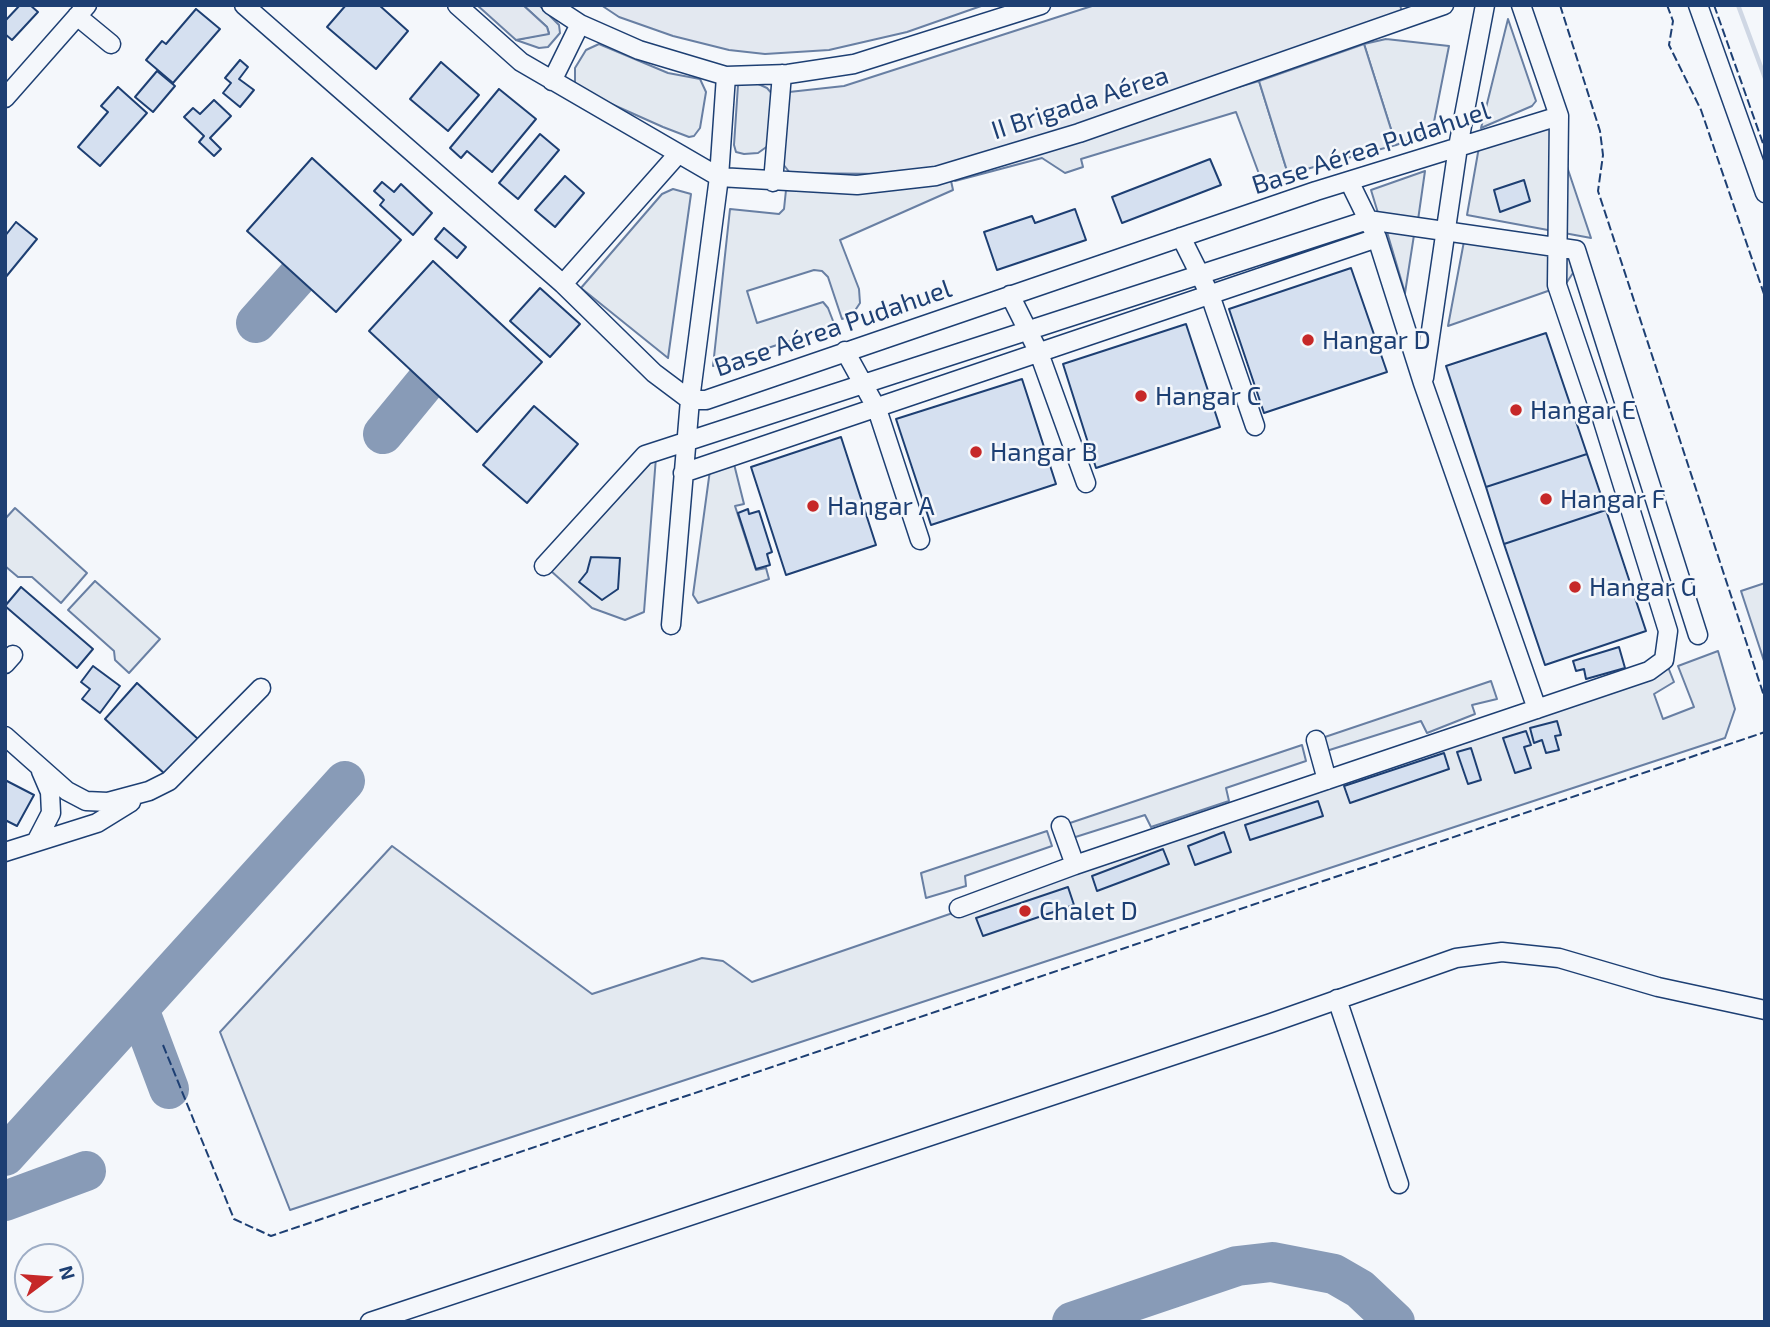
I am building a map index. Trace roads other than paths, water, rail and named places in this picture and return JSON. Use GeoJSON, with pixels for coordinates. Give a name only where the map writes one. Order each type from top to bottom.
{"type":"FeatureCollection","features":[{"type":"Feature","properties":{"kind":"street","name":"Base Aérea Pudahuel"},"geometry":{"type":"LineString","coordinates":[[244,5],[563,284],[653,373],[690,400],[706,400],[1349,181],[1559,116]]}},
{"type":"Feature","properties":{"kind":"street","name":"II Brigada Aérea"},"geometry":{"type":"LineString","coordinates":[[457,5],[521,62],[719,177],[858,185],[936,176],[1079,133],[1413,11],[1444,5]]}},
{"type":"Feature","properties":{"kind":"street"},"geometry":{"type":"LineString","coordinates":[[551,5],[580,24],[639,50],[726,76],[782,74],[854,64],[1041,5]]}},
{"type":"Feature","properties":{"kind":"street"},"geometry":{"type":"LineString","coordinates":[[1423,383],[1458,148],[1485,5]]}},
{"type":"Feature","properties":{"kind":"street"},"geometry":{"type":"LineString","coordinates":[[959,908],[1075,865],[1649,671],[1664,660],[1668,631],[1601,415],[1557,285],[1559,116],[1521,5]]}},
{"type":"Feature","properties":{"kind":"street"},"geometry":{"type":"LineString","coordinates":[[1698,5],[1765,194]]}},
{"type":"Feature","properties":{"kind":"street"},"geometry":{"type":"LineString","coordinates":[[5,98],[82,10],[111,44]]}},
{"type":"Feature","properties":{"kind":"street"},"geometry":{"type":"LineString","coordinates":[[552,81],[580,24]]}},
{"type":"Feature","properties":{"kind":"street"},"geometry":{"type":"LineString","coordinates":[[773,182],[782,74]]}},
{"type":"Feature","properties":{"kind":"street"},"geometry":{"type":"LineString","coordinates":[[671,625],[690,400],[719,177],[726,76]]}},
{"type":"Feature","properties":{"kind":"street"},"geometry":{"type":"LineString","coordinates":[[563,284],[678,154]]}},
{"type":"Feature","properties":{"kind":"street"},"geometry":{"type":"LineString","coordinates":[[1349,181],[1377,237],[1423,383],[1537,709]]}},
{"type":"Feature","properties":{"kind":"street"},"geometry":{"type":"LineString","coordinates":[[544,566],[645,455],[1368,220],[1576,250],[1698,635]]}},
{"type":"Feature","properties":{"kind":"street"},"geometry":{"type":"LineString","coordinates":[[1181,237],[1210,295],[1255,426]]}},
{"type":"Feature","properties":{"kind":"street"},"geometry":{"type":"LineString","coordinates":[[683,473],[877,410],[1377,237]]}},
{"type":"Feature","properties":{"kind":"street"},"geometry":{"type":"LineString","coordinates":[[1010,296],[1040,353],[1086,484]]}},
{"type":"Feature","properties":{"kind":"street"},"geometry":{"type":"LineString","coordinates":[[845,351],[877,410],[920,540]]}},
{"type":"Feature","properties":{"kind":"street"},"geometry":{"type":"LineString","coordinates":[[5,852],[97,823],[169,781],[261,688]]}},
{"type":"Feature","properties":{"kind":"street"},"geometry":{"type":"LineString","coordinates":[[5,736],[67,791],[86,801],[108,802],[149,791]]}},
{"type":"Feature","properties":{"kind":"street"},"geometry":{"type":"LineString","coordinates":[[1316,740],[1327,780]]}},
{"type":"Feature","properties":{"kind":"street"},"geometry":{"type":"LineString","coordinates":[[36,842],[51,813],[50,792],[38,764]]}},
{"type":"Feature","properties":{"kind":"street"},"geometry":{"type":"LineString","coordinates":[[1061,826],[1075,865]]}},
{"type":"Feature","properties":{"kind":"street"},"geometry":{"type":"LineString","coordinates":[[370,1322],[1456,958],[1502,951],[1559,958],[1658,987],[1765,1010]]}},
{"type":"Feature","properties":{"kind":"street"},"geometry":{"type":"LineString","coordinates":[[1337,999],[1399,1184]]}},
{"type":"Feature","properties":{"kind":"waterway"},"geometry":{"type":"LineString","coordinates":[[1738,5],[1765,78]]}},
{"type":"Feature","properties":{"kind":"place","name":"Hangar D"},"geometry":{"type":"Point","coordinates":[1308,340]}},
{"type":"Feature","properties":{"kind":"place","name":"Hangar C"},"geometry":{"type":"Point","coordinates":[1141,396]}},
{"type":"Feature","properties":{"kind":"place","name":"Hangar E"},"geometry":{"type":"Point","coordinates":[1516,410]}},
{"type":"Feature","properties":{"kind":"place","name":"Hangar B"},"geometry":{"type":"Point","coordinates":[976,452]}},
{"type":"Feature","properties":{"kind":"place","name":"Hangar F"},"geometry":{"type":"Point","coordinates":[1546,499]}},
{"type":"Feature","properties":{"kind":"place","name":"Hangar A"},"geometry":{"type":"Point","coordinates":[813,506]}},
{"type":"Feature","properties":{"kind":"place","name":"Hangar G"},"geometry":{"type":"Point","coordinates":[1575,587]}},
{"type":"Feature","properties":{"kind":"place","name":"Chalet D"},"geometry":{"type":"Point","coordinates":[1025,911]}}]}
